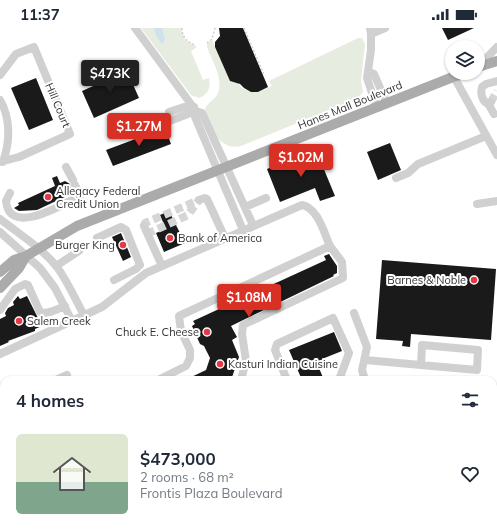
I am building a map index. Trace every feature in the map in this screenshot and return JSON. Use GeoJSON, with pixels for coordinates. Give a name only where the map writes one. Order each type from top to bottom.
{"type":"FeatureCollection","features":[{"type":"Feature","properties":{"kind":"main road"},"geometry":{"type":"LineString","coordinates":[[485,65],[497,61]]}},
{"type":"Feature","properties":{"kind":"main road","name":"Hanes Mall Boulevard"},"geometry":{"type":"LineString","coordinates":[[0,272],[14,260],[26,256],[77,226],[447,80]]}},
{"type":"Feature","properties":{"kind":"main road","name":"Hanes Mall Boulevard"},"geometry":{"type":"LineString","coordinates":[[0,288],[19,268],[26,256]]}},
{"type":"Feature","properties":{"kind":"street"},"geometry":{"type":"LineString","coordinates":[[135,28],[152,53],[195,109],[195,117],[243,230]]}},
{"type":"Feature","properties":{"kind":"street"},"geometry":{"type":"LineString","coordinates":[[382,106],[367,78],[369,72],[371,31],[385,28]]}},
{"type":"Feature","properties":{"kind":"street","name":"Hill Court"},"geometry":{"type":"LineString","coordinates":[[0,75],[16,54],[34,47],[70,134],[19,158],[2,162]]}},
{"type":"Feature","properties":{"kind":"street"},"geometry":{"type":"LineString","coordinates":[[485,60],[497,47]]}},
{"type":"Feature","properties":{"kind":"street"},"geometry":{"type":"LineString","coordinates":[[461,80],[486,136],[497,155]]}},
{"type":"Feature","properties":{"kind":"street"},"geometry":{"type":"LineString","coordinates":[[494,107],[485,103],[482,96],[482,87],[486,84],[497,81]]}},
{"type":"Feature","properties":{"kind":"street"},"geometry":{"type":"LineString","coordinates":[[0,100],[6,111],[8,141],[2,162]]}},
{"type":"Feature","properties":{"kind":"street"},"geometry":{"type":"LineString","coordinates":[[170,116],[184,107],[195,109],[202,113],[253,225]]}},
{"type":"Feature","properties":{"kind":"street"},"geometry":{"type":"LineString","coordinates":[[396,178],[408,172],[418,164],[486,136]]}},
{"type":"Feature","properties":{"kind":"street"},"geometry":{"type":"LineString","coordinates":[[10,193],[6,201],[9,209],[18,216],[30,218],[80,196],[66,167]]}},
{"type":"Feature","properties":{"kind":"street"},"geometry":{"type":"LineString","coordinates":[[199,200],[205,198],[207,199],[225,238]]}},
{"type":"Feature","properties":{"kind":"street"},"geometry":{"type":"LineString","coordinates":[[245,207],[266,198]]}},
{"type":"Feature","properties":{"kind":"street"},"geometry":{"type":"LineString","coordinates":[[477,204],[497,201]]}},
{"type":"Feature","properties":{"kind":"street"},"geometry":{"type":"LineString","coordinates":[[0,354],[107,304],[146,273],[253,225],[302,205],[308,206],[313,211],[330,246],[342,262],[343,278],[243,325],[242,334],[246,361],[242,376]]}},
{"type":"Feature","properties":{"kind":"street"},"geometry":{"type":"LineString","coordinates":[[0,219],[38,249],[56,266],[66,281],[84,315]]}},
{"type":"Feature","properties":{"kind":"street"},"geometry":{"type":"LineString","coordinates":[[144,226],[162,266]]}},
{"type":"Feature","properties":{"kind":"street"},"geometry":{"type":"LineString","coordinates":[[97,238],[121,227],[126,230],[140,265],[136,269],[114,280]]}},
{"type":"Feature","properties":{"kind":"street"},"geometry":{"type":"LineString","coordinates":[[0,232],[40,268],[55,288],[72,321]]}},
{"type":"Feature","properties":{"kind":"street"},"geometry":{"type":"LineString","coordinates":[[166,376],[186,366],[190,358],[190,350],[181,331],[179,316],[330,246]]}},
{"type":"Feature","properties":{"kind":"street"},"geometry":{"type":"LineString","coordinates":[[56,266],[79,251]]}},
{"type":"Feature","properties":{"kind":"street"},"geometry":{"type":"LineString","coordinates":[[0,310],[15,289],[25,284],[28,285],[40,312],[50,312],[64,306]]}},
{"type":"Feature","properties":{"kind":"street"},"geometry":{"type":"LineString","coordinates":[[354,313],[367,347],[362,370],[364,376]]}},
{"type":"Feature","properties":{"kind":"street"},"geometry":{"type":"LineString","coordinates":[[286,376],[275,350],[277,344],[333,318],[349,353],[340,376]]}},
{"type":"Feature","properties":{"kind":"street"},"geometry":{"type":"LineString","coordinates":[[365,360],[421,365],[477,370],[478,350],[422,345],[421,365]]}},
{"type":"Feature","properties":{"kind":"path"},"geometry":{"type":"LineString","coordinates":[[182,28],[184,37],[188,42],[195,45]]}},
{"type":"Feature","properties":{"kind":"path"},"geometry":{"type":"LineString","coordinates":[[207,43],[214,34],[215,28]]}},
{"type":"Feature","properties":{"kind":"path"},"geometry":{"type":"LineString","coordinates":[[244,28],[264,75]]}},
{"type":"Feature","properties":{"kind":"shaded area"},"geometry":{"type":"Polygon","coordinates":[[[141,28],[181,28],[185,40],[197,47],[191,51],[203,80],[209,78],[210,85],[205,95],[199,98],[191,95],[141,28]]]}},
{"type":"Feature","properties":{"kind":"shaded area"},"geometry":{"type":"Polygon","coordinates":[[[358,38],[362,38],[365,44],[361,81],[363,92],[358,98],[241,146],[233,147],[227,145],[216,136],[212,130],[205,109],[217,95],[220,83],[217,71],[207,47],[207,44],[212,40],[230,81],[238,83],[242,88],[251,92],[259,92],[272,86],[269,81],[358,38]]]}},
{"type":"Feature","properties":{"kind":"water"},"geometry":{"type":"Polygon","coordinates":[[[154,28],[162,28],[165,40],[163,43],[161,43],[156,36],[154,28]]]}},
{"type":"Feature","properties":{"kind":"building"},"geometry":{"type":"Polygon","coordinates":[[[219,28],[243,28],[268,87],[258,92],[251,92],[240,84],[230,81],[215,47],[215,42],[220,36],[219,28]]]}},
{"type":"Feature","properties":{"kind":"building"},"geometry":{"type":"Polygon","coordinates":[[[442,28],[474,28],[448,40],[442,28]]]}},
{"type":"Feature","properties":{"kind":"building"},"geometry":{"type":"Polygon","coordinates":[[[127,71],[139,98],[94,118],[82,91],[127,71]]]}},
{"type":"Feature","properties":{"kind":"building"},"geometry":{"type":"Polygon","coordinates":[[[36,78],[53,120],[29,130],[11,88],[36,78]]]}},
{"type":"Feature","properties":{"kind":"building"},"geometry":{"type":"Polygon","coordinates":[[[165,128],[171,144],[113,166],[106,150],[165,128]]]}},
{"type":"Feature","properties":{"kind":"building"},"geometry":{"type":"Polygon","coordinates":[[[390,143],[401,170],[378,180],[367,152],[390,143]]]}},
{"type":"Feature","properties":{"kind":"building"},"geometry":{"type":"Polygon","coordinates":[[[316,150],[335,196],[320,201],[315,188],[280,202],[267,169],[316,150]]]}},
{"type":"Feature","properties":{"kind":"building","name":"Allegacy Federal Credit Union"},"geometry":{"type":"Polygon","coordinates":[[[57,176],[60,183],[65,181],[70,184],[71,194],[37,210],[19,211],[14,208],[19,205],[18,203],[55,186],[52,178],[57,176]]]}},
{"type":"Feature","properties":{"kind":"building","name":"Bank of America"},"geometry":{"type":"Polygon","coordinates":[[[169,211],[185,243],[164,252],[156,233],[166,229],[160,215],[169,211]]]}},
{"type":"Feature","properties":{"kind":"building","name":"Burger King"},"geometry":{"type":"Polygon","coordinates":[[[121,233],[131,257],[123,261],[112,237],[121,233]]]}},
{"type":"Feature","properties":{"kind":"building"},"geometry":{"type":"Polygon","coordinates":[[[329,254],[337,266],[337,273],[333,275],[334,276],[231,326],[237,337],[232,340],[239,357],[232,376],[193,376],[206,370],[210,358],[204,346],[200,344],[192,326],[195,324],[193,321],[326,260],[324,256],[329,254]]]}},
{"type":"Feature","properties":{"kind":"building"},"geometry":{"type":"Polygon","coordinates":[[[382,260],[496,269],[491,340],[411,334],[410,347],[402,346],[403,341],[376,339],[382,260]]]}},
{"type":"Feature","properties":{"kind":"building","name":"Salem Creek"},"geometry":{"type":"Polygon","coordinates":[[[18,296],[20,299],[27,296],[42,326],[35,329],[35,331],[8,341],[9,342],[0,346],[0,319],[6,316],[5,313],[8,308],[14,305],[13,302],[18,296]]]}},
{"type":"Feature","properties":{"kind":"building"},"geometry":{"type":"Polygon","coordinates":[[[334,332],[342,351],[322,359],[319,368],[322,376],[300,376],[289,350],[334,332]]]}},
{"type":"Feature","properties":{"kind":"tunnel"},"geometry":{"type":"LineString","coordinates":[[491,102],[497,91]]}},
{"type":"Feature","properties":{"kind":"tunnel"},"geometry":{"type":"LineString","coordinates":[[144,226],[145,223],[199,200]]}},
{"type":"Feature","properties":{"kind":"tunnel"},"geometry":{"type":"LineString","coordinates":[[147,234],[188,215],[199,200]]}},
{"type":"Feature","properties":{"kind":"place","name":"Allegacy Federal Credit Union"},"geometry":{"type":"Point","coordinates":[48,197]}},
{"type":"Feature","properties":{"kind":"place","name":"Bank of America"},"geometry":{"type":"Point","coordinates":[170,238]}},
{"type":"Feature","properties":{"kind":"place","name":"Burger King"},"geometry":{"type":"Point","coordinates":[123,245]}},
{"type":"Feature","properties":{"kind":"place","name":"Barnes & Noble"},"geometry":{"type":"Point","coordinates":[474,280]}},
{"type":"Feature","properties":{"kind":"place","name":"Salem Creek"},"geometry":{"type":"Point","coordinates":[19,321]}},
{"type":"Feature","properties":{"kind":"place","name":"Chuck E. Cheese"},"geometry":{"type":"Point","coordinates":[207,332]}},
{"type":"Feature","properties":{"kind":"place","name":"Kasturi Indian Cuisine"},"geometry":{"type":"Point","coordinates":[220,364]}}]}
